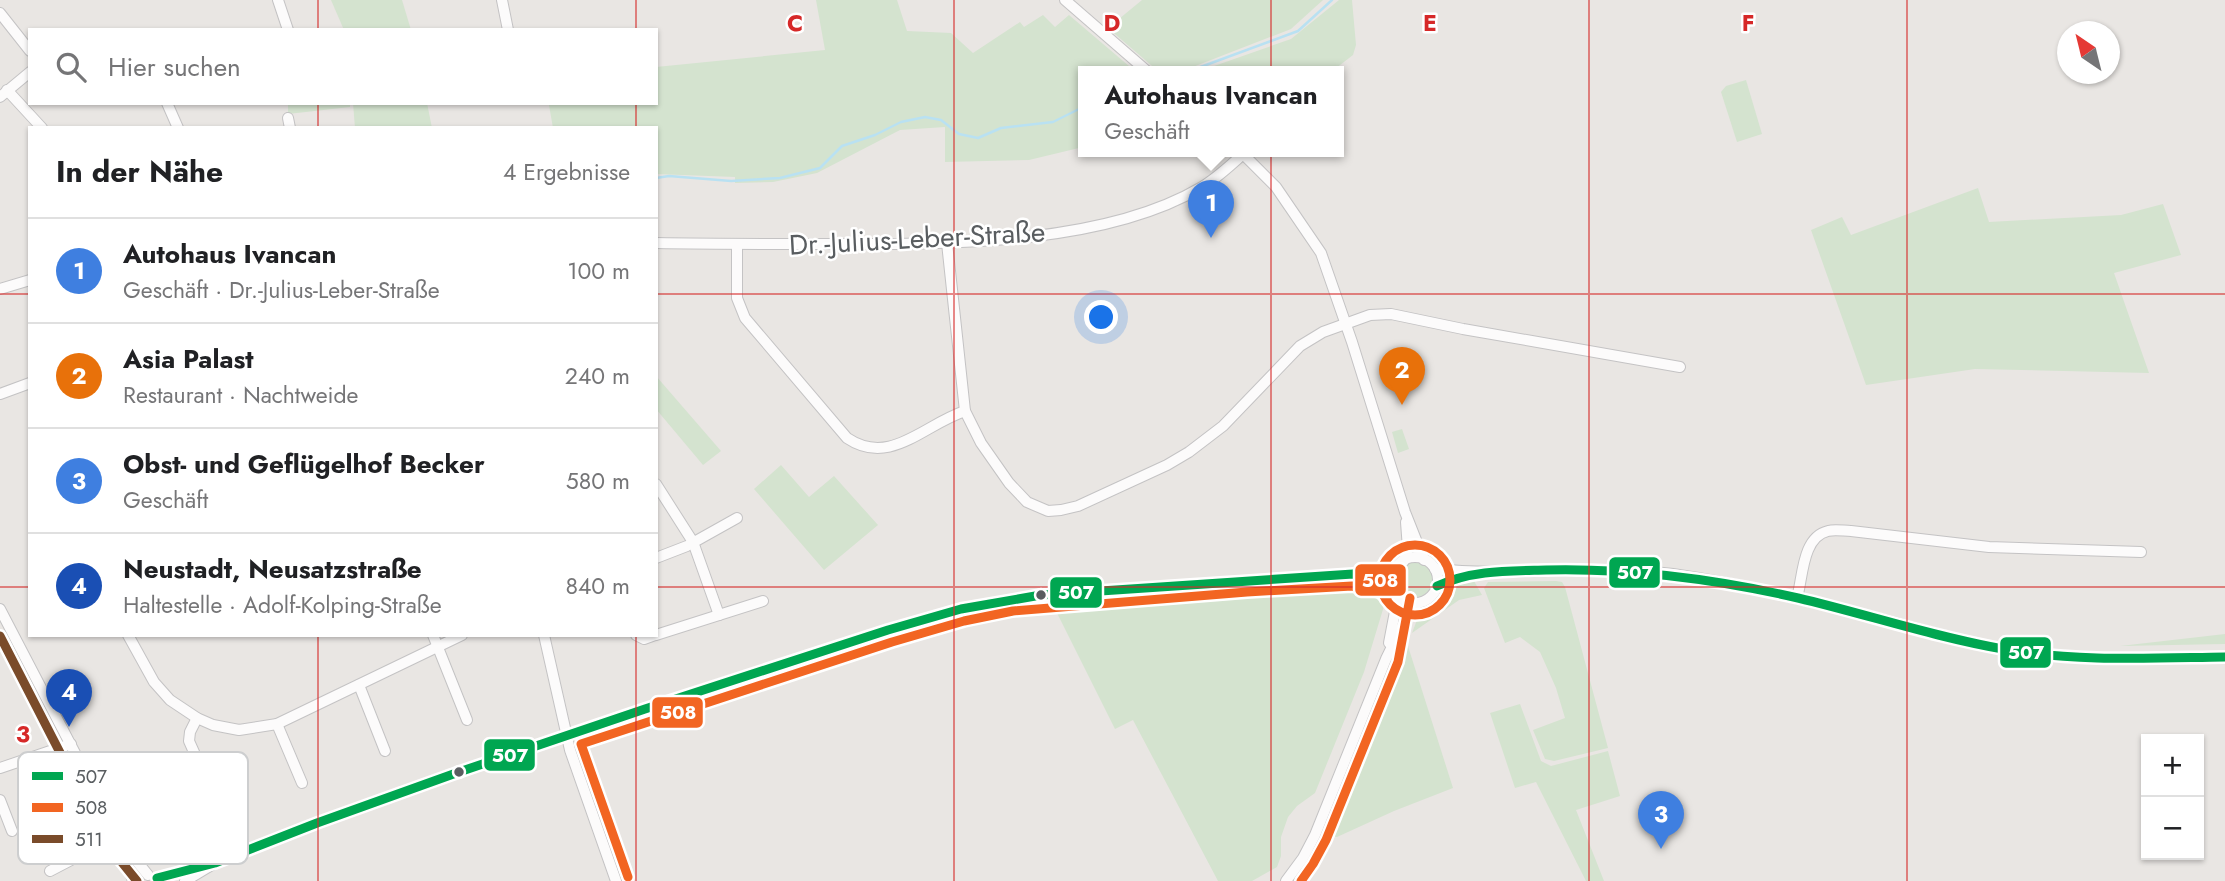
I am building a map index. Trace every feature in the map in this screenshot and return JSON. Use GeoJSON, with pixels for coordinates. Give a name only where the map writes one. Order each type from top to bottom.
{"type":"FeatureCollection","features":[{"type":"Feature","properties":{"kind":"street"},"geometry":{"type":"LineString","coordinates":[[278,0],[287,28]]}},
{"type":"Feature","properties":{"kind":"street"},"geometry":{"type":"LineString","coordinates":[[502,0],[508,28]]}},
{"type":"Feature","properties":{"kind":"street"},"geometry":{"type":"LineString","coordinates":[[1065,0],[1141,66]]}},
{"type":"Feature","properties":{"kind":"street"},"geometry":{"type":"LineString","coordinates":[[0,13],[28,48]]}},
{"type":"Feature","properties":{"kind":"street"},"geometry":{"type":"LineString","coordinates":[[28,74],[4,94],[41,126]]}},
{"type":"Feature","properties":{"kind":"street"},"geometry":{"type":"LineString","coordinates":[[168,105],[177,126]]}},
{"type":"Feature","properties":{"kind":"street","name":"Dr.-Julius-Leber-Straße"},"geometry":{"type":"LineString","coordinates":[[658,243],[947,243],[1038,236],[1102,224],[1182,198],[1221,174],[1238,157]]}},
{"type":"Feature","properties":{"kind":"street"},"geometry":{"type":"LineString","coordinates":[[1246,157],[1276,187],[1316,245],[1327,269],[1405,512],[1424,560]]}},
{"type":"Feature","properties":{"kind":"street"},"geometry":{"type":"LineString","coordinates":[[947,243],[965,411],[981,443],[1016,492],[1037,508],[1061,510],[1107,492],[1189,452],[1223,426],[1300,346],[1323,332],[1370,315],[1391,314],[1680,367]]}},
{"type":"Feature","properties":{"kind":"street"},"geometry":{"type":"LineString","coordinates":[[737,245],[737,299],[745,318],[846,438],[867,449],[886,449],[965,411]]}},
{"type":"Feature","properties":{"kind":"street"},"geometry":{"type":"LineString","coordinates":[[0,289],[28,281]]}},
{"type":"Feature","properties":{"kind":"street"},"geometry":{"type":"LineString","coordinates":[[0,394],[28,384]]}},
{"type":"Feature","properties":{"kind":"street"},"geometry":{"type":"LineString","coordinates":[[658,487],[693,542],[719,615]]}},
{"type":"Feature","properties":{"kind":"street"},"geometry":{"type":"LineString","coordinates":[[1386,659],[1396,592],[1393,574],[1401,564],[1408,546],[1405,512]]}},
{"type":"Feature","properties":{"kind":"street"},"geometry":{"type":"LineString","coordinates":[[658,557],[737,518]]}},
{"type":"Feature","properties":{"kind":"street"},"geometry":{"type":"LineString","coordinates":[[1797,598],[1808,549],[1815,537],[1829,531],[1851,531],[1989,547],[2141,552]]}},
{"type":"Feature","properties":{"kind":"street"},"geometry":{"type":"LineString","coordinates":[[248,850],[317,823],[565,736],[888,630],[961,609],[1011,599],[1232,580],[1353,574],[1401,564],[1415,558],[1424,560],[1434,569],[1437,586]]}},
{"type":"Feature","properties":{"kind":"street"},"geometry":{"type":"LineString","coordinates":[[1434,569],[1644,571],[1699,578],[1797,598],[1981,645],[2024,652],[2091,658],[2225,657]]}},
{"type":"Feature","properties":{"kind":"street"},"geometry":{"type":"LineString","coordinates":[[1286,881],[1303,858],[1315,835],[1386,659],[1408,614],[1418,603],[1429,598],[1437,586],[1483,571]]}},
{"type":"Feature","properties":{"kind":"street"},"geometry":{"type":"LineString","coordinates":[[1353,574],[1384,581],[1406,601],[1418,603]]}},
{"type":"Feature","properties":{"kind":"street"},"geometry":{"type":"LineString","coordinates":[[658,634],[763,601]]}},
{"type":"Feature","properties":{"kind":"street"},"geometry":{"type":"LineString","coordinates":[[0,609],[3,622],[75,752]]}},
{"type":"Feature","properties":{"kind":"street"},"geometry":{"type":"LineString","coordinates":[[129,637],[161,691],[182,710],[213,725],[239,730],[277,724],[458,637]]}},
{"type":"Feature","properties":{"kind":"street"},"geometry":{"type":"LineString","coordinates":[[434,637],[467,720]]}},
{"type":"Feature","properties":{"kind":"street"},"geometry":{"type":"LineString","coordinates":[[544,637],[565,736],[616,881]]}},
{"type":"Feature","properties":{"kind":"street"},"geometry":{"type":"LineString","coordinates":[[359,685],[386,751]]}},
{"type":"Feature","properties":{"kind":"street"},"geometry":{"type":"LineString","coordinates":[[194,752],[189,741],[197,718]]}},
{"type":"Feature","properties":{"kind":"street"},"geometry":{"type":"LineString","coordinates":[[277,724],[302,783]]}},
{"type":"Feature","properties":{"kind":"street"},"geometry":{"type":"LineString","coordinates":[[47,752],[71,744]]}},
{"type":"Feature","properties":{"kind":"street"},"geometry":{"type":"LineString","coordinates":[[0,768],[18,762]]}},
{"type":"Feature","properties":{"kind":"street"},"geometry":{"type":"LineString","coordinates":[[0,800],[12,831]]}},
{"type":"Feature","properties":{"kind":"street"},"geometry":{"type":"LineString","coordinates":[[50,871],[64,864]]}},
{"type":"Feature","properties":{"kind":"street"},"geometry":{"type":"LineString","coordinates":[[127,864],[133,881],[211,864]]}},
{"type":"Feature","properties":{"kind":"street"},"geometry":{"type":"LineString","coordinates":[[142,864],[155,878]]}},
{"type":"Feature","properties":{"kind":"street"},"geometry":{"type":"LineString","coordinates":[[185,881],[213,864]]}},
{"type":"Feature","properties":{"kind":"green space"},"geometry":{"type":"Polygon","coordinates":[[[331,0],[402,0],[410,28],[343,28],[331,0]]]}},
{"type":"Feature","properties":{"kind":"green space"},"geometry":{"type":"Polygon","coordinates":[[[816,0],[897,0],[907,31],[951,33],[973,53],[1020,22],[1024,27],[1043,15],[1055,27],[1069,15],[1129,66],[1078,66],[1078,148],[1029,160],[945,162],[945,127],[900,130],[817,173],[773,182],[735,183],[735,177],[658,174],[658,126],[553,126],[549,105],[658,105],[658,67],[825,50],[816,0]]]}},
{"type":"Feature","properties":{"kind":"green space"},"geometry":{"type":"Polygon","coordinates":[[[1142,0],[1323,0],[1291,29],[1195,66],[1152,66],[1108,28],[1142,0]]]}},
{"type":"Feature","properties":{"kind":"green space"},"geometry":{"type":"Polygon","coordinates":[[[1339,0],[1352,0],[1356,45],[1353,55],[1339,66],[1214,66],[1291,39],[1339,0]]]}},
{"type":"Feature","properties":{"kind":"green space"},"geometry":{"type":"Polygon","coordinates":[[[1746,80],[1762,134],[1737,142],[1721,92],[1726,86],[1746,80]]]}},
{"type":"Feature","properties":{"kind":"green space"},"geometry":{"type":"Polygon","coordinates":[[[288,105],[350,105],[350,107],[288,114],[288,105]]]}},
{"type":"Feature","properties":{"kind":"green space"},"geometry":{"type":"Polygon","coordinates":[[[353,105],[427,105],[432,126],[355,126],[353,105]]]}},
{"type":"Feature","properties":{"kind":"green space"},"geometry":{"type":"Polygon","coordinates":[[[1978,188],[1989,222],[2121,215],[2163,204],[2181,255],[2114,273],[2149,373],[1975,369],[1866,385],[1811,230],[1842,217],[1851,235],[1978,188]]]}},
{"type":"Feature","properties":{"kind":"green space"},"geometry":{"type":"Polygon","coordinates":[[[658,378],[721,451],[703,465],[658,411],[658,378]]]}},
{"type":"Feature","properties":{"kind":"green space"},"geometry":{"type":"Polygon","coordinates":[[[1402,429],[1409,449],[1398,453],[1392,432],[1402,429]]]}},
{"type":"Feature","properties":{"kind":"green space"},"geometry":{"type":"Polygon","coordinates":[[[781,465],[809,497],[834,476],[878,525],[824,570],[754,489],[781,465]]]}},
{"type":"Feature","properties":{"kind":"green space"},"geometry":{"type":"Polygon","coordinates":[[[1415,561],[1428,566],[1433,579],[1428,592],[1415,597],[1402,592],[1397,579],[1402,566],[1415,561]]]}},
{"type":"Feature","properties":{"kind":"green space"},"geometry":{"type":"Polygon","coordinates":[[[1354,580],[1375,583],[1384,606],[1364,672],[1315,793],[1297,806],[1288,817],[1281,837],[1281,856],[1277,867],[1252,881],[1218,881],[1133,720],[1115,729],[1056,611],[1071,604],[1069,597],[1163,589],[1354,580]]]}},
{"type":"Feature","properties":{"kind":"green space"},"geometry":{"type":"Polygon","coordinates":[[[1474,581],[1482,595],[1459,600],[1412,633],[1417,620],[1454,589],[1456,582],[1474,581]]]}},
{"type":"Feature","properties":{"kind":"green space"},"geometry":{"type":"Polygon","coordinates":[[[1488,582],[1562,582],[1565,587],[1608,748],[1554,761],[1545,759],[1533,730],[1565,718],[1556,688],[1540,652],[1520,637],[1505,643],[1484,588],[1488,582]]]}},
{"type":"Feature","properties":{"kind":"green space"},"geometry":{"type":"Polygon","coordinates":[[[2225,634],[2225,644],[2120,646],[2225,634]]]}},
{"type":"Feature","properties":{"kind":"green space"},"geometry":{"type":"Polygon","coordinates":[[[1407,643],[1453,788],[1337,837],[1330,836],[1407,643]]]}},
{"type":"Feature","properties":{"kind":"green space"},"geometry":{"type":"Polygon","coordinates":[[[1520,704],[1541,761],[1551,766],[1608,751],[1620,796],[1576,810],[1604,881],[1586,881],[1536,782],[1515,788],[1490,713],[1520,704]]]}},
{"type":"Feature","properties":{"kind":"waterway"},"geometry":{"type":"LineString","coordinates":[[1203,66],[1298,31],[1332,0]]}},
{"type":"Feature","properties":{"kind":"waterway"},"geometry":{"type":"LineString","coordinates":[[658,178],[669,176],[731,181],[780,178],[820,168],[842,146],[875,135],[901,122],[925,117],[941,120],[959,134],[978,138],[1001,128],[1053,122],[1078,110]]}},
{"type":"Feature","properties":{"kind":"transit line","name":"508"},"geometry":{"type":"LineString","coordinates":[[1415,545],[1440,555],[1450,580],[1440,605],[1415,615],[1390,605],[1380,580],[1390,555],[1415,545]]}},
{"type":"Feature","properties":{"kind":"transit line","name":"507"},"geometry":{"type":"LineString","coordinates":[[1437,586],[1463,577],[1504,571],[1641,573],[1767,591],[1951,638],[2030,653],[2114,658],[2225,657]]}},
{"type":"Feature","properties":{"kind":"transit line","name":"507"},"geometry":{"type":"LineString","coordinates":[[248,850],[459,772],[645,709],[961,609],[1041,595],[1353,574],[1384,581],[1394,588]]}},
{"type":"Feature","properties":{"kind":"transit line","name":"508"},"geometry":{"type":"LineString","coordinates":[[628,877],[581,744],[892,642],[964,621],[1013,611],[1352,586],[1379,592],[1387,598]]}},
{"type":"Feature","properties":{"kind":"transit line","name":"508"},"geometry":{"type":"LineString","coordinates":[[1301,881],[1326,840],[1398,662],[1410,598]]}},
{"type":"Feature","properties":{"kind":"transit line","name":"511"},"geometry":{"type":"LineString","coordinates":[[0,636],[60,752]]}},
{"type":"Feature","properties":{"kind":"transit line","name":"511"},"geometry":{"type":"LineString","coordinates":[[123,864],[137,881]]}},
{"type":"Feature","properties":{"kind":"transit line","name":"507"},"geometry":{"type":"LineString","coordinates":[[157,878],[211,864]]}},
{"type":"Feature","properties":{"kind":"place","name":"Autohaus Ivancan"},"geometry":{"type":"Point","coordinates":[1211,238]}},
{"type":"Feature","properties":{"kind":"place","name":"Asia Palast"},"geometry":{"type":"Point","coordinates":[1402,405]}},
{"type":"Feature","properties":{"kind":"place","name":"Neustadt, Neusatzstraße"},"geometry":{"type":"Point","coordinates":[69,727]}},
{"type":"Feature","properties":{"kind":"place","name":"Obst- und Geflügelhof Becker"},"geometry":{"type":"Point","coordinates":[1661,849]}}]}
